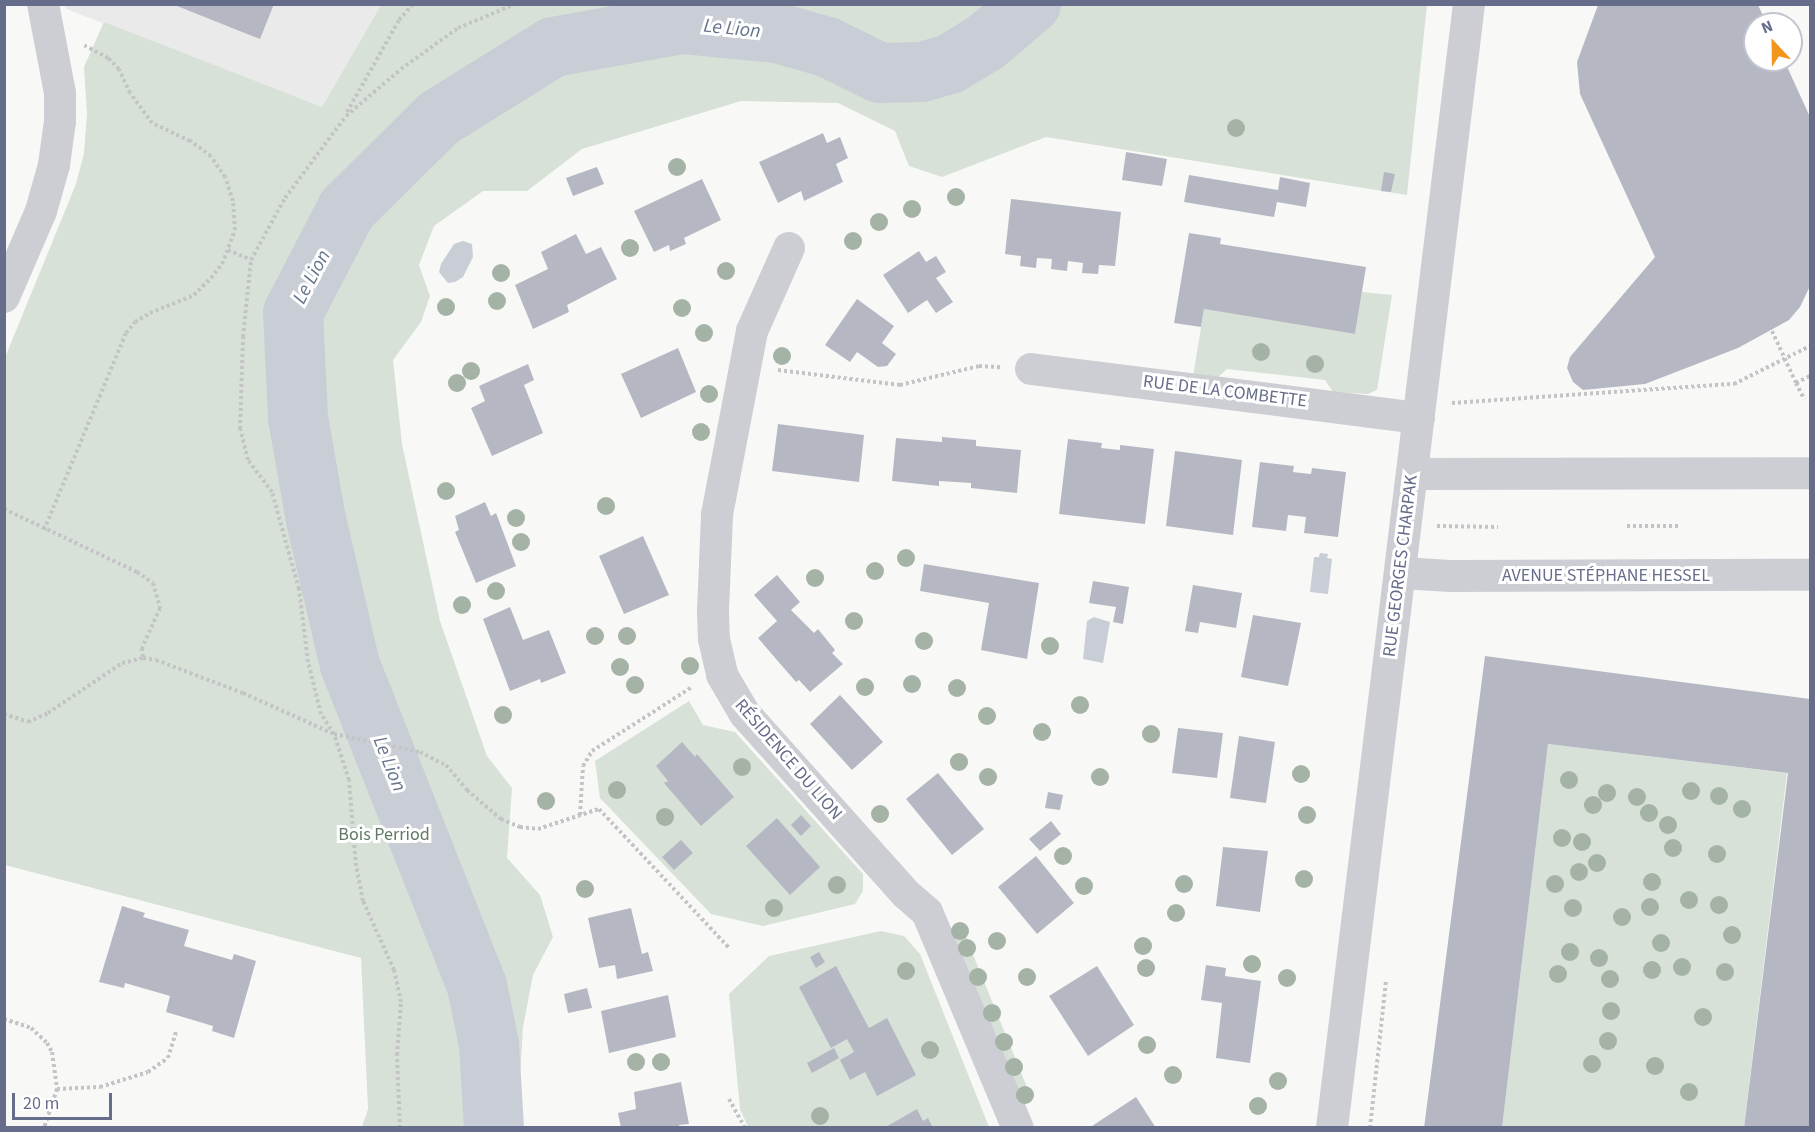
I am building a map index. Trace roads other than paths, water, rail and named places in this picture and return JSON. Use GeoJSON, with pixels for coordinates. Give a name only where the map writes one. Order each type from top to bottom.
{"type":"FeatureCollection","features":[{"type":"Feature","properties":{"kind":"street"},"geometry":{"type":"LineString","coordinates":[[4,297],[41,211],[56,154],[60,93],[43,4]]}},
{"type":"Feature","properties":{"kind":"street","name":"RUE GEORGES CHARPAK"},"geometry":{"type":"LineString","coordinates":[[1332,1128],[1469,4]]}},
{"type":"Feature","properties":{"kind":"street","name":"RÉSIDENCE DU LION"},"geometry":{"type":"LineString","coordinates":[[789,248],[752,331],[717,515],[713,612],[714,639],[722,675],[745,714],[906,894],[927,912],[1018,1128]]}},
{"type":"Feature","properties":{"kind":"street","name":"RUE DE LA COMBETTE"},"geometry":{"type":"LineString","coordinates":[[1031,369],[1419,418]]}},
{"type":"Feature","properties":{"kind":"street"},"geometry":{"type":"LineString","coordinates":[[1412,474],[1810,473]]}},
{"type":"Feature","properties":{"kind":"street","name":"AVENUE STÉPHANE HESSEL"},"geometry":{"type":"LineString","coordinates":[[1401,573],[1450,576],[1810,575]]}},
{"type":"Feature","properties":{"kind":"waterway","name":"Le Lion"},"geometry":{"type":"LineString","coordinates":[[494,1128],[489,1044],[477,986],[350,665],[316,520],[298,418],[293,313],[347,209],[439,118],[553,47],[682,24],[777,33],[827,47],[880,73],[922,72],[950,64],[986,42],[1031,4]]}},
{"type":"Feature","properties":{"kind":"park label","name":"Bois Perriod"},"geometry":{"type":"Point","coordinates":[384,835]}}]}
